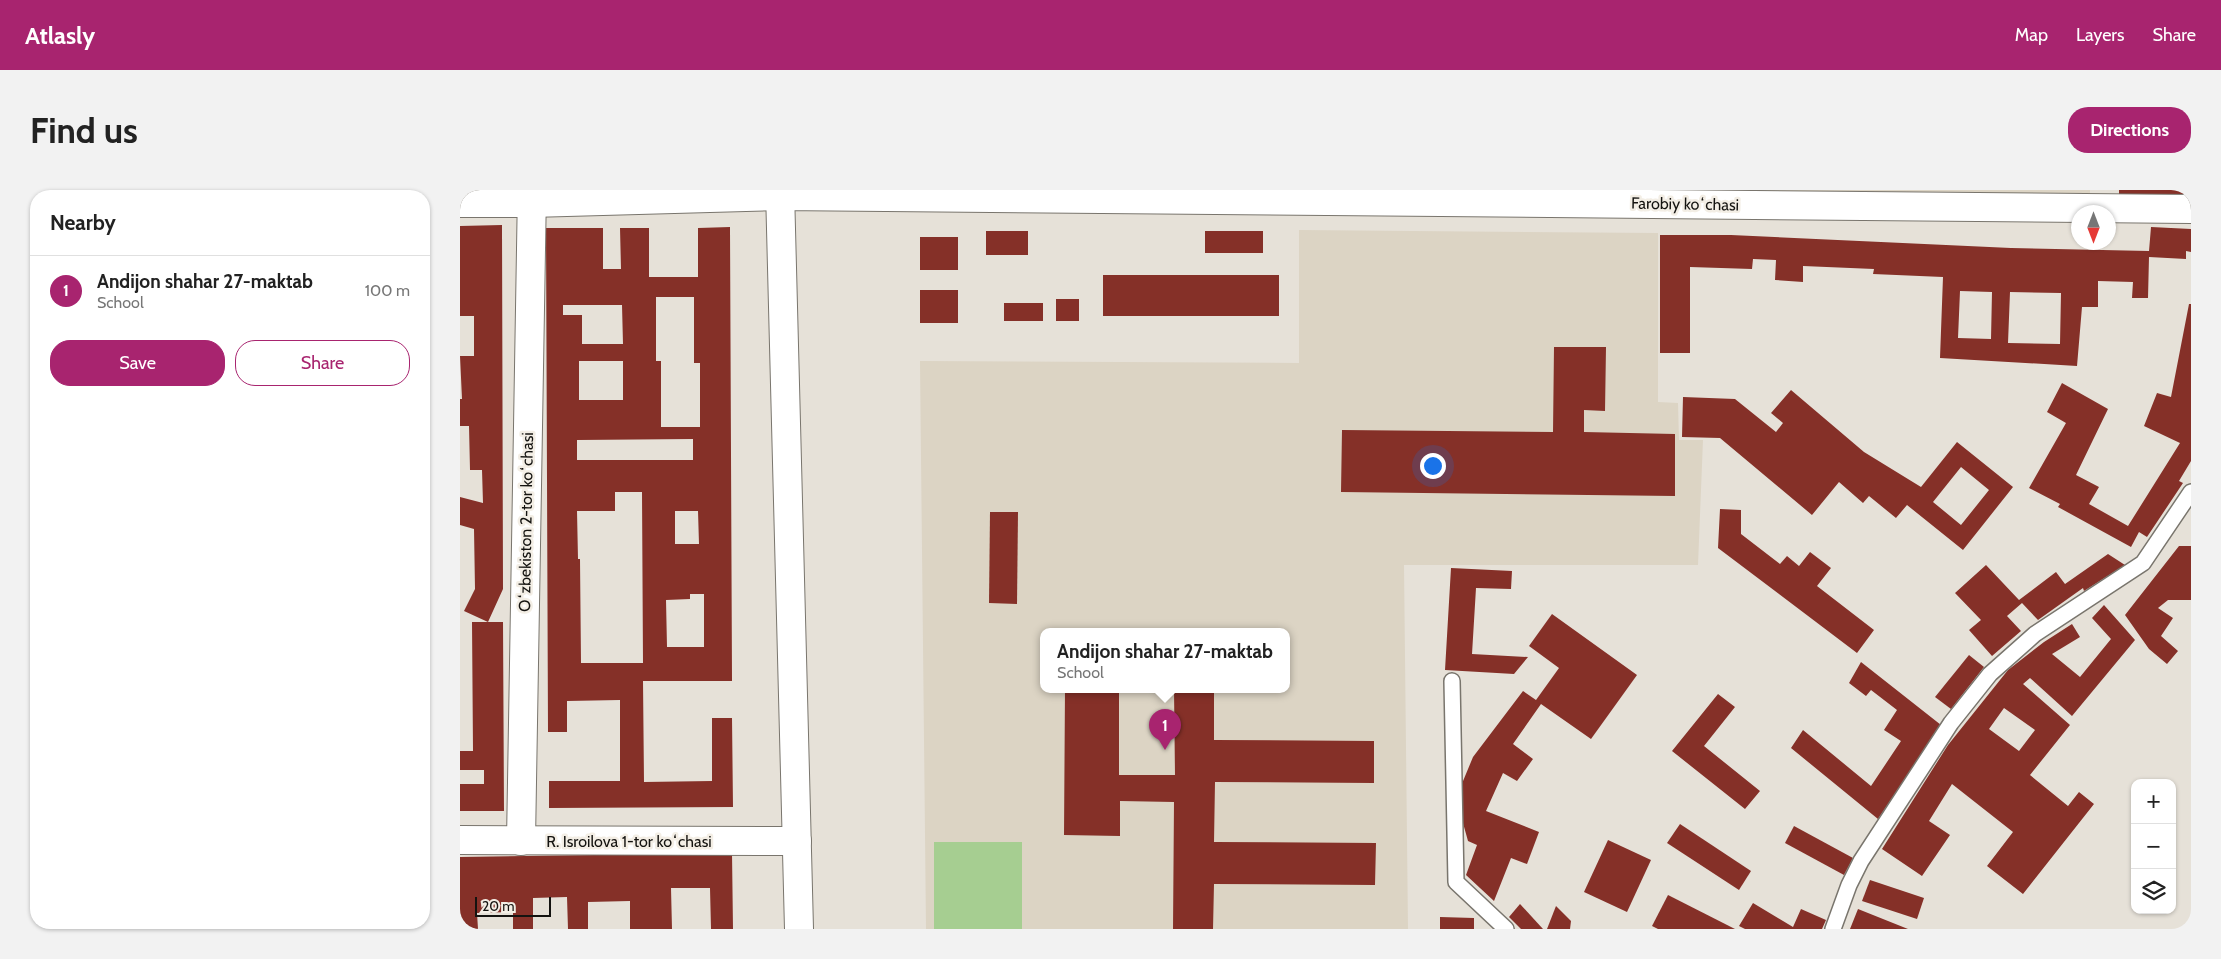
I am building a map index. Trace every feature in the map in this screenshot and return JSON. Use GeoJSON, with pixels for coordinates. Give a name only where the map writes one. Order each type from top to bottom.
{"type":"FeatureCollection","features":[{"type":"Feature","properties":{"kind":"street","name":"Farobiy koʻchasi"},"geometry":{"type":"LineString","coordinates":[[460,202],[532,196],[780,193],[2191,209]]}},
{"type":"Feature","properties":{"kind":"street"},"geometry":{"type":"LineString","coordinates":[[780,193],[799,929]]}},
{"type":"Feature","properties":{"kind":"street","name":"Oʻzbekiston 2-tor koʻchasi"},"geometry":{"type":"LineString","coordinates":[[521,840],[532,196]]}},
{"type":"Feature","properties":{"kind":"street","name":"R. Isroilova 1-tor koʻchasi"},"geometry":{"type":"LineString","coordinates":[[460,840],[797,840]]}},
{"type":"Feature","properties":{"kind":"lane"},"geometry":{"type":"LineString","coordinates":[[1834,929],[1849,885],[1861,862],[1951,723],[1990,674],[2035,634],[2143,563],[2191,492]]}},
{"type":"Feature","properties":{"kind":"lane"},"geometry":{"type":"LineString","coordinates":[[1452,681],[1456,882],[1506,929]]}},
{"type":"Feature","properties":{"kind":"shaded area"},"geometry":{"type":"Polygon","coordinates":[[[1475,190],[2090,190],[2090,193],[1475,193],[1475,190]]]}},
{"type":"Feature","properties":{"kind":"shaded area"},"geometry":{"type":"Polygon","coordinates":[[[1299,230],[1658,233],[1658,402],[1678,403],[1679,440],[1703,440],[1698,565],[1404,565],[1408,929],[926,929],[920,361],[1299,363],[1299,230]]]}},
{"type":"Feature","properties":{"kind":"green space"},"geometry":{"type":"Polygon","coordinates":[[[934,842],[1022,842],[1022,929],[934,929],[934,842]]]}},
{"type":"Feature","properties":{"kind":"building"},"geometry":{"type":"Polygon","coordinates":[[[2119,190],[2191,190],[2191,194],[2119,194],[2119,190]]]}},
{"type":"Feature","properties":{"kind":"building"},"geometry":{"type":"Polygon","coordinates":[[[502,225],[503,589],[488,622],[464,611],[475,589],[474,529],[460,525],[460,497],[483,503],[482,470],[470,470],[469,426],[460,426],[460,399],[462,399],[460,356],[474,356],[474,316],[460,316],[460,226],[502,225]]]}},
{"type":"Feature","properties":{"kind":"building"},"geometry":{"type":"Polygon","coordinates":[[[730,227],[732,681],[643,681],[644,782],[712,781],[712,718],[732,718],[733,807],[549,808],[549,781],[620,781],[620,700],[567,701],[567,732],[548,732],[546,228],[603,228],[603,269],[621,269],[620,228],[649,228],[649,277],[698,277],[698,228],[730,227]],[[656,297],[656,361],[661,361],[661,427],[700,427],[700,363],[694,363],[694,297],[656,297]],[[563,305],[563,315],[582,315],[582,344],[623,344],[622,305],[563,305]],[[579,361],[579,400],[623,400],[623,361],[579,361]],[[693,439],[577,440],[577,460],[693,460],[693,439]],[[615,492],[615,511],[577,511],[578,559],[580,559],[581,663],[643,663],[642,492],[615,492]],[[675,511],[675,544],[699,544],[698,511],[675,511]],[[690,594],[690,599],[666,600],[667,647],[704,647],[704,594],[690,594]]]}},
{"type":"Feature","properties":{"kind":"building"},"geometry":{"type":"Polygon","coordinates":[[[2151,227],[2191,229],[2191,252],[2186,251],[2186,259],[2149,257],[2148,298],[2132,298],[2133,282],[2098,281],[2098,307],[2082,307],[2077,366],[1940,358],[1943,277],[1873,274],[1874,269],[1803,266],[1803,282],[1775,280],[1776,260],[1753,259],[1752,269],[1690,267],[1690,353],[1660,353],[1660,235],[1731,235],[2011,248],[2149,251],[2151,227]],[[1960,291],[1958,338],[1991,339],[1992,292],[1960,291]],[[2010,292],[2008,343],[2060,344],[2061,293],[2010,292]]]}},
{"type":"Feature","properties":{"kind":"building"},"geometry":{"type":"Polygon","coordinates":[[[986,231],[1028,231],[1028,255],[986,255],[986,231]]]}},
{"type":"Feature","properties":{"kind":"building"},"geometry":{"type":"Polygon","coordinates":[[[1205,231],[1263,231],[1263,253],[1205,253],[1205,231]]]}},
{"type":"Feature","properties":{"kind":"building"},"geometry":{"type":"Polygon","coordinates":[[[920,237],[958,237],[958,270],[920,270],[920,237]]]}},
{"type":"Feature","properties":{"kind":"building"},"geometry":{"type":"Polygon","coordinates":[[[1103,275],[1279,275],[1279,316],[1103,316],[1103,275]]]}},
{"type":"Feature","properties":{"kind":"building"},"geometry":{"type":"Polygon","coordinates":[[[920,290],[958,290],[958,323],[920,323],[920,290]]]}},
{"type":"Feature","properties":{"kind":"building"},"geometry":{"type":"Polygon","coordinates":[[[1056,299],[1079,299],[1079,321],[1056,321],[1056,299]]]}},
{"type":"Feature","properties":{"kind":"building"},"geometry":{"type":"Polygon","coordinates":[[[1004,303],[1043,303],[1043,321],[1004,321],[1004,303]]]}},
{"type":"Feature","properties":{"kind":"building"},"geometry":{"type":"Polygon","coordinates":[[[2189,304],[2191,304],[2191,461],[2179,481],[2183,483],[2147,537],[2139,532],[2131,547],[2058,507],[2060,504],[2029,488],[2066,423],[2047,412],[2062,383],[2108,409],[2076,475],[2099,487],[2089,504],[2128,526],[2180,443],[2144,426],[2157,393],[2171,397],[2189,304]]]}},
{"type":"Feature","properties":{"kind":"building"},"geometry":{"type":"Polygon","coordinates":[[[1554,347],[1606,347],[1605,411],[1584,410],[1584,432],[1675,434],[1675,496],[1341,492],[1342,430],[1553,432],[1554,347]]]}},
{"type":"Feature","properties":{"kind":"building"},"geometry":{"type":"Polygon","coordinates":[[[1791,390],[1864,452],[1921,487],[1957,442],[2013,487],[1963,550],[1907,505],[1896,518],[1869,496],[1863,503],[1839,482],[1812,515],[1720,438],[1682,437],[1683,397],[1735,399],[1776,432],[1783,423],[1771,413],[1791,390]],[[1961,467],[1933,502],[1961,525],[1989,490],[1961,467]]]}},
{"type":"Feature","properties":{"kind":"building"},"geometry":{"type":"Polygon","coordinates":[[[1720,509],[1741,510],[1741,534],[1780,564],[1787,556],[1799,566],[1810,552],[1831,568],[1817,586],[1874,630],[1857,653],[1718,548],[1720,509]]]}},
{"type":"Feature","properties":{"kind":"building"},"geometry":{"type":"Polygon","coordinates":[[[990,512],[1018,512],[1017,604],[989,603],[990,512]]]}},
{"type":"Feature","properties":{"kind":"building"},"geometry":{"type":"Polygon","coordinates":[[[2179,546],[2191,546],[2191,600],[2168,600],[2158,608],[2173,618],[2161,636],[2178,651],[2167,664],[2149,649],[2125,615],[2179,546]]]}},
{"type":"Feature","properties":{"kind":"building"},"geometry":{"type":"Polygon","coordinates":[[[2108,554],[2125,565],[2084,591],[2083,588],[2038,620],[2022,603],[2007,616],[2021,631],[1992,656],[1969,630],[1981,620],[1955,593],[1986,565],[2019,600],[2056,572],[2065,584],[2108,554]]]}},
{"type":"Feature","properties":{"kind":"building"},"geometry":{"type":"Polygon","coordinates":[[[1451,568],[1512,571],[1511,589],[1476,588],[1472,654],[1528,657],[1514,674],[1445,670],[1451,568]]]}},
{"type":"Feature","properties":{"kind":"building"},"geometry":{"type":"Polygon","coordinates":[[[2104,605],[2135,640],[2072,716],[2030,678],[2023,684],[2070,725],[2030,775],[2068,806],[2079,792],[2094,804],[2023,894],[1987,866],[2013,832],[1952,784],[1929,821],[1950,835],[1922,876],[1882,849],[1948,745],[2008,670],[2044,642],[2072,624],[2080,637],[2052,654],[2080,677],[2111,639],[2092,618],[2104,605]],[[2004,708],[1989,729],[2019,751],[2035,730],[2004,708]]]}},
{"type":"Feature","properties":{"kind":"building"},"geometry":{"type":"Polygon","coordinates":[[[1552,614],[1637,675],[1591,739],[1541,704],[1513,744],[1533,759],[1517,781],[1503,773],[1486,811],[1539,832],[1527,864],[1511,858],[1494,901],[1466,875],[1477,845],[1468,841],[1456,798],[1473,757],[1523,691],[1536,700],[1559,668],[1529,646],[1552,614]]]}},
{"type":"Feature","properties":{"kind":"building"},"geometry":{"type":"Polygon","coordinates":[[[472,622],[503,622],[504,811],[460,811],[460,784],[484,784],[484,770],[460,770],[460,751],[473,751],[472,622]]]}},
{"type":"Feature","properties":{"kind":"building"},"geometry":{"type":"Polygon","coordinates":[[[1969,655],[1984,667],[1951,709],[1935,697],[1969,655]]]}},
{"type":"Feature","properties":{"kind":"building"},"geometry":{"type":"Polygon","coordinates":[[[1861,662],[1941,725],[1878,819],[1791,748],[1803,730],[1871,786],[1901,741],[1884,730],[1897,710],[1871,690],[1866,696],[1849,683],[1861,662]]]}},
{"type":"Feature","properties":{"kind":"building"},"geometry":{"type":"Polygon","coordinates":[[[1065,693],[1119,693],[1119,775],[1175,775],[1174,693],[1214,693],[1214,740],[1374,741],[1374,783],[1215,782],[1214,842],[1376,843],[1375,885],[1214,884],[1213,929],[1173,929],[1174,802],[1120,801],[1120,836],[1064,835],[1065,693]]]}},
{"type":"Feature","properties":{"kind":"building"},"geometry":{"type":"Polygon","coordinates":[[[1718,694],[1735,707],[1704,746],[1760,791],[1745,809],[1672,751],[1718,694]]]}},
{"type":"Feature","properties":{"kind":"building"},"geometry":{"type":"Polygon","coordinates":[[[1680,824],[1751,871],[1739,890],[1667,843],[1680,824]]]}},
{"type":"Feature","properties":{"kind":"building"},"geometry":{"type":"Polygon","coordinates":[[[1794,826],[1853,858],[1844,875],[1785,843],[1794,826]]]}},
{"type":"Feature","properties":{"kind":"building"},"geometry":{"type":"Polygon","coordinates":[[[1608,840],[1651,860],[1627,912],[1584,892],[1608,840]]]}},
{"type":"Feature","properties":{"kind":"building"},"geometry":{"type":"Polygon","coordinates":[[[732,853],[733,929],[711,929],[710,888],[671,888],[672,929],[630,929],[630,901],[588,902],[588,929],[568,929],[567,897],[533,898],[533,929],[513,929],[513,912],[477,913],[478,929],[460,929],[460,857],[732,853]]]}},
{"type":"Feature","properties":{"kind":"building"},"geometry":{"type":"Polygon","coordinates":[[[1870,880],[1924,898],[1917,919],[1862,901],[1870,880]]]}},
{"type":"Feature","properties":{"kind":"building"},"geometry":{"type":"Polygon","coordinates":[[[1668,895],[1735,929],[1658,929],[1652,926],[1668,895]]]}},
{"type":"Feature","properties":{"kind":"building"},"geometry":{"type":"Polygon","coordinates":[[[1753,903],[1793,927],[1801,909],[1826,920],[1822,929],[1745,929],[1739,926],[1753,903]]]}},
{"type":"Feature","properties":{"kind":"building"},"geometry":{"type":"Polygon","coordinates":[[[1520,904],[1543,929],[1521,929],[1509,917],[1520,904]]]}},
{"type":"Feature","properties":{"kind":"building"},"geometry":{"type":"Polygon","coordinates":[[[1556,906],[1571,921],[1570,929],[1547,929],[1556,906]]]}},
{"type":"Feature","properties":{"kind":"building"},"geometry":{"type":"Polygon","coordinates":[[[1858,909],[1908,929],[1850,929],[1858,909]]]}},
{"type":"Feature","properties":{"kind":"building"},"geometry":{"type":"Polygon","coordinates":[[[1440,917],[1474,918],[1474,929],[1440,929],[1440,917]]]}},
{"type":"Feature","properties":{"kind":"place","name":"Andijon shahar 27-maktab"},"geometry":{"type":"Point","coordinates":[1165,750]}}]}
